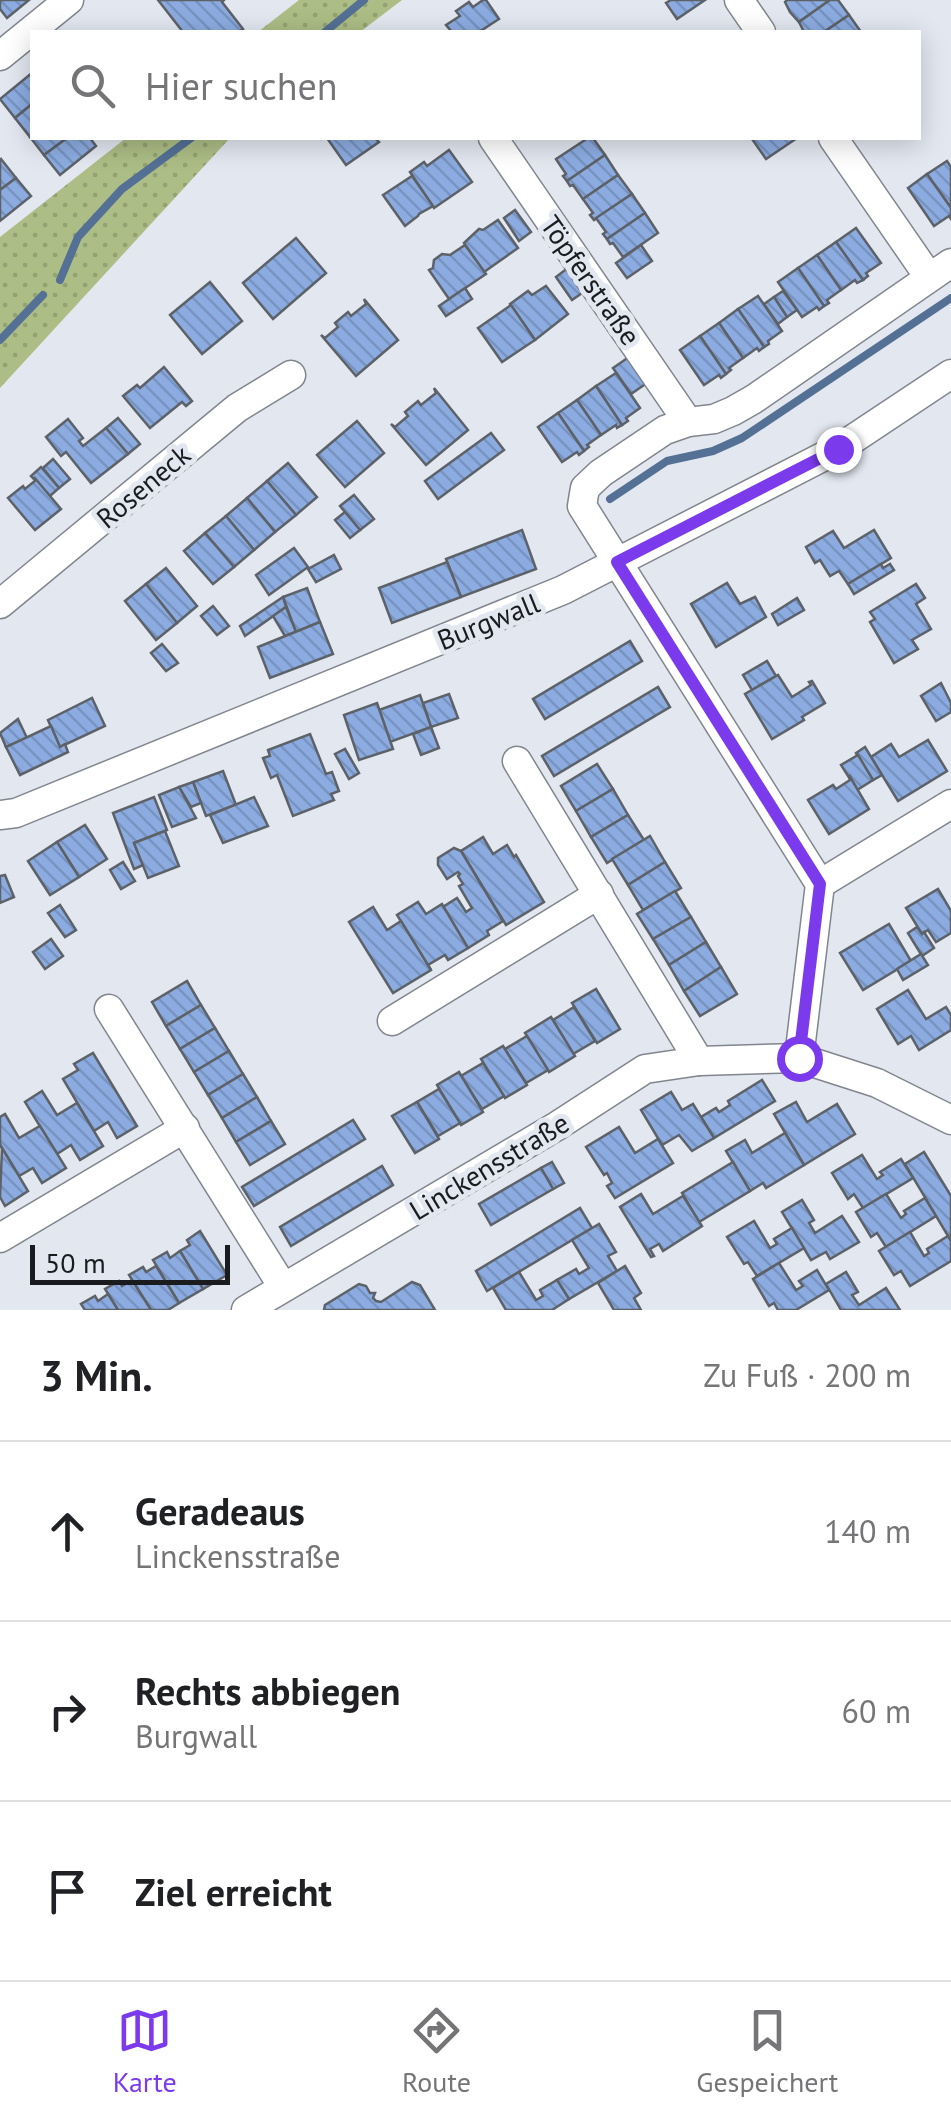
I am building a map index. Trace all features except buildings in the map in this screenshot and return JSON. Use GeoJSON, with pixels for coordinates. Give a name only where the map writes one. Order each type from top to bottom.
{"type":"FeatureCollection","features":[{"type":"Feature","properties":{"kind":"street"},"geometry":{"type":"LineString","coordinates":[[32,30],[69,0]]}},
{"type":"Feature","properties":{"kind":"street"},"geometry":{"type":"LineString","coordinates":[[739,0],[760,30]]}},
{"type":"Feature","properties":{"kind":"street"},"geometry":{"type":"LineString","coordinates":[[0,56],[30,32]]}},
{"type":"Feature","properties":{"kind":"street","name":"Töpferstraße"},"geometry":{"type":"LineString","coordinates":[[494,140],[688,422]]}},
{"type":"Feature","properties":{"kind":"street"},"geometry":{"type":"LineString","coordinates":[[799,1058],[820,884],[582,506],[585,488],[601,473],[665,430],[734,411],[940,270],[835,140]]}},
{"type":"Feature","properties":{"kind":"street","name":"Burgwall"},"geometry":{"type":"LineString","coordinates":[[0,815],[16,814],[563,590],[838,449],[951,374]]}},
{"type":"Feature","properties":{"kind":"street","name":"Roseneck"},"geometry":{"type":"LineString","coordinates":[[0,604],[237,408],[291,375]]}},
{"type":"Feature","properties":{"kind":"street"},"geometry":{"type":"LineString","coordinates":[[518,761],[699,1061]]}},
{"type":"Feature","properties":{"kind":"street"},"geometry":{"type":"LineString","coordinates":[[820,884],[951,804]]}},
{"type":"Feature","properties":{"kind":"street"},"geometry":{"type":"LineString","coordinates":[[392,1021],[599,894]]}},
{"type":"Feature","properties":{"kind":"street"},"geometry":{"type":"LineString","coordinates":[[109,1009],[283,1287]]}},
{"type":"Feature","properties":{"kind":"street","name":"Linckensstraße"},"geometry":{"type":"LineString","coordinates":[[246,1310],[506,1157],[645,1069],[699,1061],[799,1058],[876,1083],[948,1113]]}},
{"type":"Feature","properties":{"kind":"street"},"geometry":{"type":"LineString","coordinates":[[0,1238],[185,1128]]}},
{"type":"Feature","properties":{"kind":"green space"},"geometry":{"type":"Polygon","coordinates":[[[299,0],[402,0],[363,30],[261,30],[299,0]]]}},
{"type":"Feature","properties":{"kind":"green space"},"geometry":{"type":"Polygon","coordinates":[[[123,140],[228,140],[0,388],[0,237],[123,140]]]}},
{"type":"Feature","properties":{"kind":"waterway"},"geometry":{"type":"LineString","coordinates":[[327,30],[364,0]]}},
{"type":"Feature","properties":{"kind":"waterway"},"geometry":{"type":"LineString","coordinates":[[60,280],[78,237],[122,189],[188,140]]}},
{"type":"Feature","properties":{"kind":"waterway"},"geometry":{"type":"LineString","coordinates":[[0,340],[43,295]]}},
{"type":"Feature","properties":{"kind":"waterway"},"geometry":{"type":"LineString","coordinates":[[610,499],[667,461],[713,451],[742,438],[951,298]]}},
{"type":"Feature","properties":{"kind":"route"},"geometry":{"type":"LineString","coordinates":[[799,1058],[820,884],[617,562],[838,449]]}}]}
